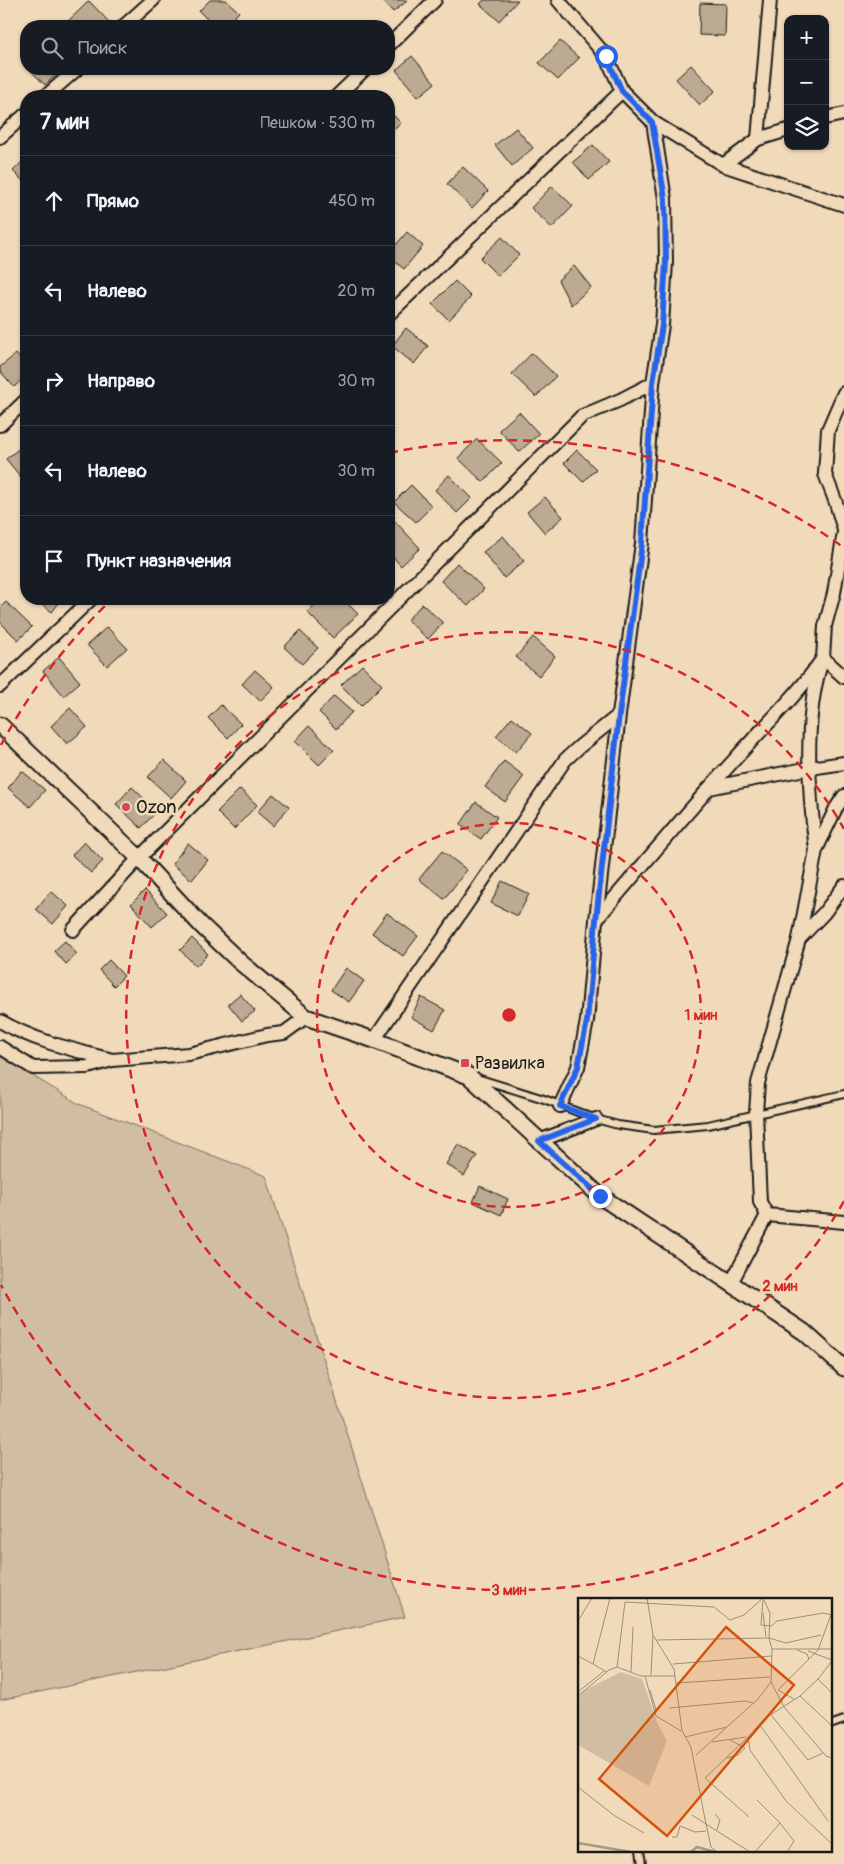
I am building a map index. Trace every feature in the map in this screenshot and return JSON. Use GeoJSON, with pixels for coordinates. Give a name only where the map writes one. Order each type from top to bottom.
{"type":"FeatureCollection","features":[{"type":"Feature","properties":{"kind":"street"},"geometry":{"type":"LineString","coordinates":[[131,20],[154,0]]}},
{"type":"Feature","properties":{"kind":"street"},"geometry":{"type":"LineString","coordinates":[[395,39],[435,0]]}},
{"type":"Feature","properties":{"kind":"street"},"geometry":{"type":"LineString","coordinates":[[558,0],[606,56],[622,91],[652,122],[723,165],[844,205]]}},
{"type":"Feature","properties":{"kind":"street"},"geometry":{"type":"LineString","coordinates":[[758,139],[770,0]]}},
{"type":"Feature","properties":{"kind":"street"},"geometry":{"type":"LineString","coordinates":[[53,90],[70,75]]}},
{"type":"Feature","properties":{"kind":"street"},"geometry":{"type":"LineString","coordinates":[[342,90],[359,75]]}},
{"type":"Feature","properties":{"kind":"street"},"geometry":{"type":"LineString","coordinates":[[395,308],[622,91]]}},
{"type":"Feature","properties":{"kind":"street"},"geometry":{"type":"LineString","coordinates":[[829,117],[844,114]]}},
{"type":"Feature","properties":{"kind":"street"},"geometry":{"type":"LineString","coordinates":[[0,137],[20,119]]}},
{"type":"Feature","properties":{"kind":"street"},"geometry":{"type":"LineString","coordinates":[[560,1106],[578,1067],[587,1021],[596,920],[619,715],[642,543],[653,383],[662,325],[666,262],[665,199],[652,122]]}},
{"type":"Feature","properties":{"kind":"street"},"geometry":{"type":"LineString","coordinates":[[723,165],[758,139],[784,131]]}},
{"type":"Feature","properties":{"kind":"street"},"geometry":{"type":"LineString","coordinates":[[395,603],[582,416],[620,400],[653,383]]}},
{"type":"Feature","properties":{"kind":"street"},"geometry":{"type":"LineString","coordinates":[[816,850],[812,820],[810,768],[812,713],[816,682],[823,658],[824,626],[834,593],[844,531],[840,504],[825,474],[828,430],[844,393]]}},
{"type":"Feature","properties":{"kind":"street"},"geometry":{"type":"LineString","coordinates":[[0,425],[20,406]]}},
{"type":"Feature","properties":{"kind":"street"},"geometry":{"type":"LineString","coordinates":[[834,593],[844,581]]}},
{"type":"Feature","properties":{"kind":"street"},"geometry":{"type":"LineString","coordinates":[[0,686],[85,605]]}},
{"type":"Feature","properties":{"kind":"street"},"geometry":{"type":"LineString","coordinates":[[73,930],[140,858],[393,605]]}},
{"type":"Feature","properties":{"kind":"street"},"geometry":{"type":"LineString","coordinates":[[596,920],[709,788],[771,719],[800,690],[823,658]]}},
{"type":"Feature","properties":{"kind":"street"},"geometry":{"type":"LineString","coordinates":[[823,658],[844,677]]}},
{"type":"Feature","properties":{"kind":"street"},"geometry":{"type":"LineString","coordinates":[[374,1040],[566,760],[619,715]]}},
{"type":"Feature","properties":{"kind":"street"},"geometry":{"type":"LineString","coordinates":[[0,725],[140,858],[201,925],[240,962],[306,1017],[374,1040],[469,1076],[600,1196],[804,1332],[844,1368]]}},
{"type":"Feature","properties":{"kind":"street"},"geometry":{"type":"LineString","coordinates":[[709,788],[844,763]]}},
{"type":"Feature","properties":{"kind":"street"},"geometry":{"type":"LineString","coordinates":[[767,1216],[760,1202],[756,1113],[758,1083],[799,939],[816,850],[836,808],[844,796]]}},
{"type":"Feature","properties":{"kind":"street"},"geometry":{"type":"LineString","coordinates":[[799,939],[824,913],[844,886]]}},
{"type":"Feature","properties":{"kind":"street"},"geometry":{"type":"LineString","coordinates":[[0,1047],[33,1068],[88,1067],[112,1060],[189,1054],[267,1035],[284,1033],[306,1017]]}},
{"type":"Feature","properties":{"kind":"street"},"geometry":{"type":"LineString","coordinates":[[0,1021],[16,1030],[50,1043],[112,1060]]}},
{"type":"Feature","properties":{"kind":"street"},"geometry":{"type":"LineString","coordinates":[[539,1141],[596,1119]]}},
{"type":"Feature","properties":{"kind":"street"},"geometry":{"type":"LineString","coordinates":[[767,1216],[844,1222]]}},
{"type":"Feature","properties":{"kind":"street"},"geometry":{"type":"LineString","coordinates":[[731,1283],[767,1216]]}},
{"type":"Feature","properties":{"kind":"lane"},"geometry":{"type":"LineString","coordinates":[[469,1076],[544,1098],[596,1119],[618,1125],[654,1130],[708,1125],[844,1094]]}},
{"type":"Feature","properties":{"kind":"lane"},"geometry":{"type":"LineString","coordinates":[[832,1724],[844,1720]]}},
{"type":"Feature","properties":{"kind":"shaded area"},"geometry":{"type":"Polygon","coordinates":[[[0,1056],[79,1104],[266,1176],[405,1617],[0,1700],[0,1056]]]}},
{"type":"Feature","properties":{"kind":"building"},"geometry":{"type":"Polygon","coordinates":[[[210,0],[226,0],[239,12],[231,20],[208,20],[199,11],[210,0]]]}},
{"type":"Feature","properties":{"kind":"building"},"geometry":{"type":"Polygon","coordinates":[[[382,0],[406,0],[407,1],[393,12],[382,0]]]}},
{"type":"Feature","properties":{"kind":"building"},"geometry":{"type":"Polygon","coordinates":[[[484,0],[518,0],[499,21],[480,4],[484,0]]]}},
{"type":"Feature","properties":{"kind":"building"},"geometry":{"type":"Polygon","coordinates":[[[89,1],[107,20],[69,20],[89,1]]]}},
{"type":"Feature","properties":{"kind":"building"},"geometry":{"type":"Polygon","coordinates":[[[700,3],[726,4],[725,36],[699,35],[700,3]]]}},
{"type":"Feature","properties":{"kind":"building"},"geometry":{"type":"Polygon","coordinates":[[[560,41],[579,58],[558,80],[539,63],[560,41]]]}},
{"type":"Feature","properties":{"kind":"building"},"geometry":{"type":"Polygon","coordinates":[[[412,56],[435,83],[418,97],[396,70],[412,56]]]}},
{"type":"Feature","properties":{"kind":"building"},"geometry":{"type":"Polygon","coordinates":[[[691,65],[715,91],[700,105],[676,79],[691,65]]]}},
{"type":"Feature","properties":{"kind":"building"},"geometry":{"type":"Polygon","coordinates":[[[35,75],[56,75],[45,85],[35,75]]]}},
{"type":"Feature","properties":{"kind":"building"},"geometry":{"type":"Polygon","coordinates":[[[395,117],[401,123],[395,129],[395,117]]]}},
{"type":"Feature","properties":{"kind":"building"},"geometry":{"type":"Polygon","coordinates":[[[516,128],[533,148],[512,166],[495,145],[516,128]]]}},
{"type":"Feature","properties":{"kind":"building"},"geometry":{"type":"Polygon","coordinates":[[[593,145],[609,162],[589,180],[573,162],[593,145]]]}},
{"type":"Feature","properties":{"kind":"building"},"geometry":{"type":"Polygon","coordinates":[[[20,164],[20,178],[13,171],[20,164]]]}},
{"type":"Feature","properties":{"kind":"building"},"geometry":{"type":"Polygon","coordinates":[[[463,167],[488,191],[472,208],[447,184],[463,167]]]}},
{"type":"Feature","properties":{"kind":"building"},"geometry":{"type":"Polygon","coordinates":[[[552,186],[573,206],[552,228],[531,208],[552,186]]]}},
{"type":"Feature","properties":{"kind":"building"},"geometry":{"type":"Polygon","coordinates":[[[407,232],[423,246],[404,269],[395,262],[395,246],[407,232]]]}},
{"type":"Feature","properties":{"kind":"building"},"geometry":{"type":"Polygon","coordinates":[[[502,237],[519,255],[498,276],[480,258],[502,237]]]}},
{"type":"Feature","properties":{"kind":"building"},"geometry":{"type":"Polygon","coordinates":[[[574,266],[591,287],[571,305],[558,280],[574,266]]]}},
{"type":"Feature","properties":{"kind":"building"},"geometry":{"type":"Polygon","coordinates":[[[455,281],[471,297],[449,320],[432,304],[455,281]]]}},
{"type":"Feature","properties":{"kind":"building"},"geometry":{"type":"Polygon","coordinates":[[[406,328],[428,346],[414,364],[395,348],[395,342],[406,328]]]}},
{"type":"Feature","properties":{"kind":"building"},"geometry":{"type":"Polygon","coordinates":[[[532,353],[556,376],[536,397],[512,374],[532,353]]]}},
{"type":"Feature","properties":{"kind":"building"},"geometry":{"type":"Polygon","coordinates":[[[16,354],[20,359],[20,382],[14,387],[0,371],[0,367],[16,354]]]}},
{"type":"Feature","properties":{"kind":"building"},"geometry":{"type":"Polygon","coordinates":[[[519,412],[539,434],[519,452],[499,430],[519,412]]]}},
{"type":"Feature","properties":{"kind":"building"},"geometry":{"type":"Polygon","coordinates":[[[477,439],[502,463],[483,482],[458,458],[477,439]]]}},
{"type":"Feature","properties":{"kind":"building"},"geometry":{"type":"Polygon","coordinates":[[[20,448],[20,476],[6,459],[20,448]]]}},
{"type":"Feature","properties":{"kind":"building"},"geometry":{"type":"Polygon","coordinates":[[[577,450],[596,469],[583,482],[564,463],[577,450]]]}},
{"type":"Feature","properties":{"kind":"building"},"geometry":{"type":"Polygon","coordinates":[[[449,475],[472,498],[457,513],[435,490],[449,475]]]}},
{"type":"Feature","properties":{"kind":"building"},"geometry":{"type":"Polygon","coordinates":[[[411,485],[432,506],[416,522],[395,501],[411,485]]]}},
{"type":"Feature","properties":{"kind":"building"},"geometry":{"type":"Polygon","coordinates":[[[545,497],[563,517],[545,533],[527,512],[545,497]]]}},
{"type":"Feature","properties":{"kind":"building"},"geometry":{"type":"Polygon","coordinates":[[[395,521],[420,548],[401,566],[395,559],[395,521]]]}},
{"type":"Feature","properties":{"kind":"building"},"geometry":{"type":"Polygon","coordinates":[[[503,536],[524,561],[504,578],[483,552],[503,536]]]}},
{"type":"Feature","properties":{"kind":"building"},"geometry":{"type":"Polygon","coordinates":[[[457,563],[484,589],[468,606],[441,581],[457,563]]]}},
{"type":"Feature","properties":{"kind":"building"},"geometry":{"type":"Polygon","coordinates":[[[6,602],[32,627],[18,640],[0,622],[0,608],[6,602]]]}},
{"type":"Feature","properties":{"kind":"building"},"geometry":{"type":"Polygon","coordinates":[[[422,604],[443,623],[428,639],[407,620],[422,604]]]}},
{"type":"Feature","properties":{"kind":"building"},"geometry":{"type":"Polygon","coordinates":[[[43,605],[57,605],[52,612],[43,605]]]}},
{"type":"Feature","properties":{"kind":"building"},"geometry":{"type":"Polygon","coordinates":[[[315,605],[349,605],[358,614],[333,638],[307,612],[315,605]]]}},
{"type":"Feature","properties":{"kind":"building"},"geometry":{"type":"Polygon","coordinates":[[[107,627],[127,648],[107,666],[87,645],[107,627]]]}},
{"type":"Feature","properties":{"kind":"building"},"geometry":{"type":"Polygon","coordinates":[[[300,631],[318,648],[302,664],[284,647],[300,631]]]}},
{"type":"Feature","properties":{"kind":"building"},"geometry":{"type":"Polygon","coordinates":[[[533,637],[555,656],[539,676],[516,657],[533,637]]]}},
{"type":"Feature","properties":{"kind":"building"},"geometry":{"type":"Polygon","coordinates":[[[59,657],[80,682],[64,696],[43,671],[59,657]]]}},
{"type":"Feature","properties":{"kind":"building"},"geometry":{"type":"Polygon","coordinates":[[[362,665],[382,685],[361,706],[341,685],[362,665]]]}},
{"type":"Feature","properties":{"kind":"building"},"geometry":{"type":"Polygon","coordinates":[[[255,670],[274,687],[260,701],[242,684],[255,670]]]}},
{"type":"Feature","properties":{"kind":"building"},"geometry":{"type":"Polygon","coordinates":[[[334,696],[352,712],[336,729],[319,712],[334,696]]]}},
{"type":"Feature","properties":{"kind":"building"},"geometry":{"type":"Polygon","coordinates":[[[221,705],[241,724],[228,738],[208,718],[221,705]]]}},
{"type":"Feature","properties":{"kind":"building"},"geometry":{"type":"Polygon","coordinates":[[[70,708],[87,727],[67,744],[51,726],[70,708]]]}},
{"type":"Feature","properties":{"kind":"building"},"geometry":{"type":"Polygon","coordinates":[[[512,717],[532,733],[516,752],[496,736],[512,717]]]}},
{"type":"Feature","properties":{"kind":"building"},"geometry":{"type":"Polygon","coordinates":[[[309,726],[334,750],[319,765],[295,741],[309,726]]]}},
{"type":"Feature","properties":{"kind":"building"},"geometry":{"type":"Polygon","coordinates":[[[164,760],[186,781],[171,798],[148,777],[164,760]]]}},
{"type":"Feature","properties":{"kind":"building"},"geometry":{"type":"Polygon","coordinates":[[[504,761],[524,776],[505,802],[485,787],[504,761]]]}},
{"type":"Feature","properties":{"kind":"building"},"geometry":{"type":"Polygon","coordinates":[[[22,771],[45,790],[30,807],[8,788],[22,771]]]}},
{"type":"Feature","properties":{"kind":"building"},"geometry":{"type":"Polygon","coordinates":[[[132,787],[157,811],[141,828],[116,804],[132,787]]]}},
{"type":"Feature","properties":{"kind":"building"},"geometry":{"type":"Polygon","coordinates":[[[240,789],[257,805],[234,829],[217,812],[240,789]]]}},
{"type":"Feature","properties":{"kind":"building"},"geometry":{"type":"Polygon","coordinates":[[[273,794],[289,807],[273,826],[257,812],[273,794]]]}},
{"type":"Feature","properties":{"kind":"building"},"geometry":{"type":"Polygon","coordinates":[[[476,802],[497,817],[481,839],[460,825],[476,802]]]}},
{"type":"Feature","properties":{"kind":"building"},"geometry":{"type":"Polygon","coordinates":[[[84,842],[103,861],[91,873],[72,855],[84,842]]]}},
{"type":"Feature","properties":{"kind":"building"},"geometry":{"type":"Polygon","coordinates":[[[188,843],[208,860],[192,880],[172,864],[188,843]]]}},
{"type":"Feature","properties":{"kind":"building"},"geometry":{"type":"Polygon","coordinates":[[[442,851],[467,870],[444,899],[419,879],[442,851]]]}},
{"type":"Feature","properties":{"kind":"building"},"geometry":{"type":"Polygon","coordinates":[[[502,881],[529,894],[518,916],[491,903],[502,881]]]}},
{"type":"Feature","properties":{"kind":"building"},"geometry":{"type":"Polygon","coordinates":[[[145,890],[167,913],[152,927],[131,904],[145,890]]]}},
{"type":"Feature","properties":{"kind":"building"},"geometry":{"type":"Polygon","coordinates":[[[51,891],[68,906],[53,924],[36,909],[51,891]]]}},
{"type":"Feature","properties":{"kind":"building"},"geometry":{"type":"Polygon","coordinates":[[[387,913],[418,936],[403,956],[372,933],[387,913]]]}},
{"type":"Feature","properties":{"kind":"building"},"geometry":{"type":"Polygon","coordinates":[[[192,938],[208,954],[196,966],[180,950],[192,938]]]}},
{"type":"Feature","properties":{"kind":"building"},"geometry":{"type":"Polygon","coordinates":[[[65,941],[77,954],[66,964],[54,951],[65,941]]]}},
{"type":"Feature","properties":{"kind":"building"},"geometry":{"type":"Polygon","coordinates":[[[109,960],[124,976],[114,986],[99,970],[109,960]]]}},
{"type":"Feature","properties":{"kind":"building"},"geometry":{"type":"Polygon","coordinates":[[[346,968],[364,981],[349,1002],[331,990],[346,968]]]}},
{"type":"Feature","properties":{"kind":"building"},"geometry":{"type":"Polygon","coordinates":[[[240,994],[255,1011],[242,1021],[228,1004],[240,994]]]}},
{"type":"Feature","properties":{"kind":"building"},"geometry":{"type":"Polygon","coordinates":[[[421,997],[445,1010],[434,1030],[411,1017],[421,997]]]}},
{"type":"Feature","properties":{"kind":"building"},"geometry":{"type":"Polygon","coordinates":[[[458,1144],[477,1156],[464,1176],[446,1164],[458,1144]]]}},
{"type":"Feature","properties":{"kind":"building"},"geometry":{"type":"Polygon","coordinates":[[[480,1186],[508,1199],[501,1215],[473,1202],[480,1186]]]}},
{"type":"Feature","properties":{"kind":"place","name":"Ozon"},"geometry":{"type":"Point","coordinates":[126,807]}},
{"type":"Feature","properties":{"kind":"place","name":"Развилка"},"geometry":{"type":"Point","coordinates":[465,1063]}},
{"type":"Feature","properties":{"kind":"route"},"geometry":{"type":"LineString","coordinates":[[600,1196],[539,1141],[596,1119],[560,1106],[578,1067],[587,1021],[596,920],[619,715],[642,543],[653,383],[662,325],[666,262],[665,199],[652,122],[622,91],[606,56]]}}]}
